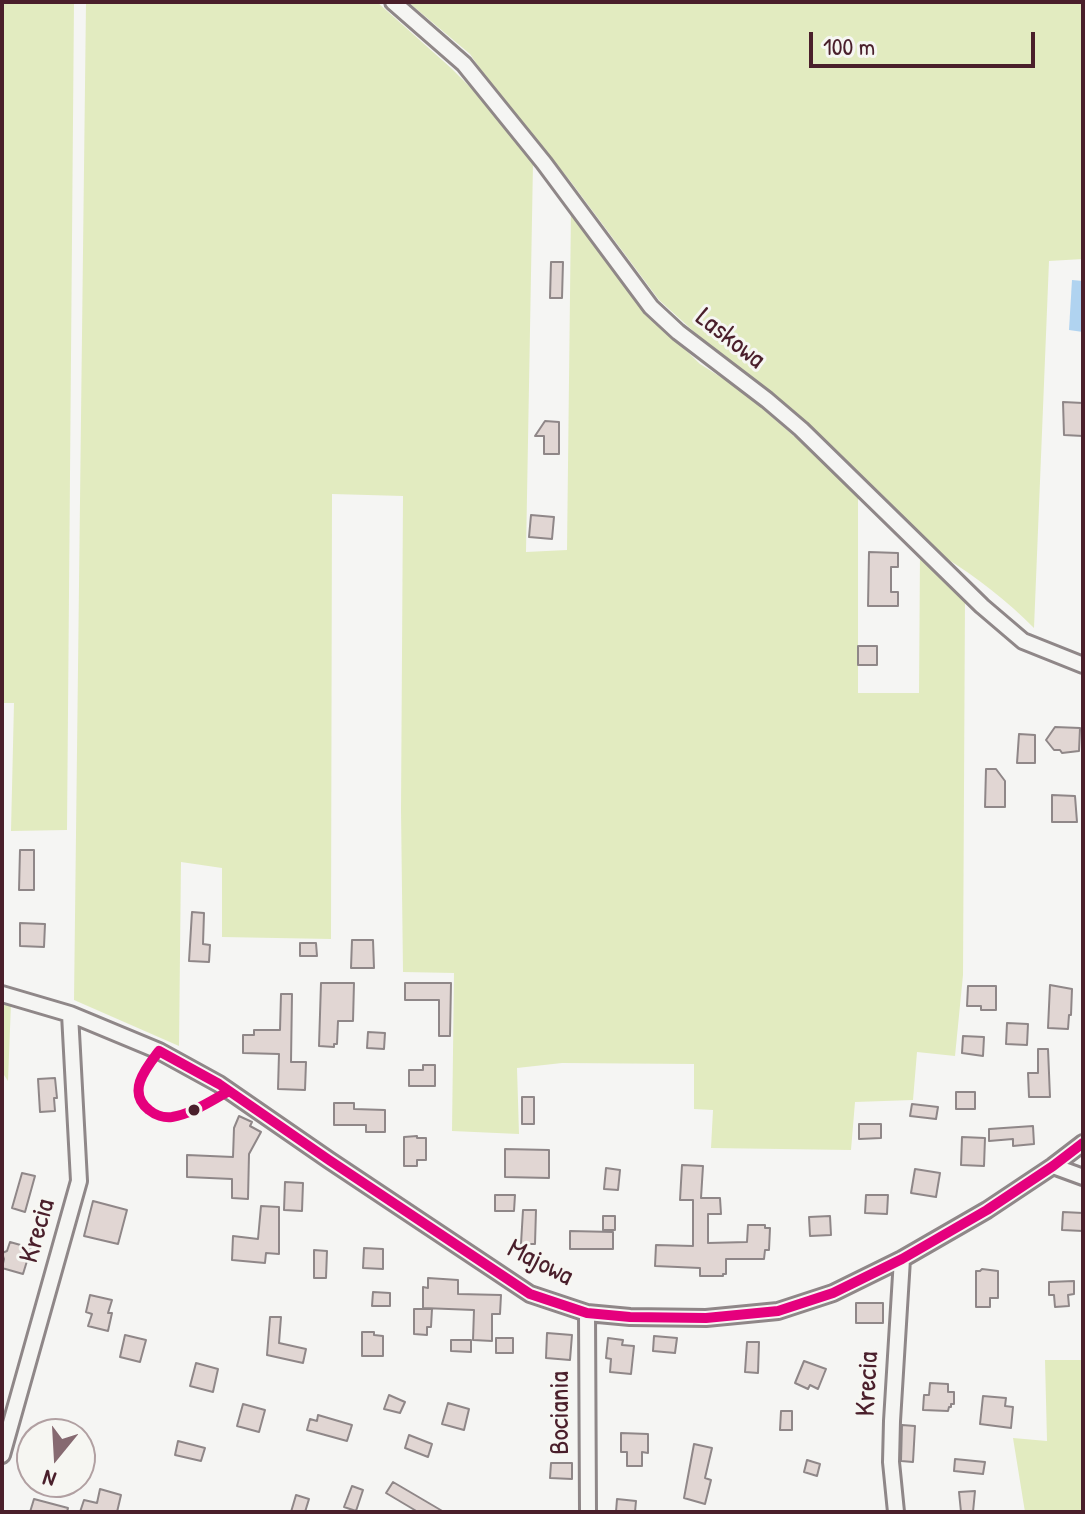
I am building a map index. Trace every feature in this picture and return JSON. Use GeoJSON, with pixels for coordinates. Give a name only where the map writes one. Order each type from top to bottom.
{"type":"FeatureCollection","features":[{"type":"Feature","properties":{"kind":"street","name":"Laskowa"},"geometry":{"type":"LineString","coordinates":[[393,2],[464,64],[544,163],[651,307],[801,429],[982,606],[1023,641],[1083,665]]}},
{"type":"Feature","properties":{"kind":"street","name":"Majowa"},"geometry":{"type":"LineString","coordinates":[[2,994],[70,1014],[159,1051],[219,1084],[530,1294],[587,1313],[706,1318],[778,1311],[833,1293],[902,1259],[987,1210],[1083,1143]]}},
{"type":"Feature","properties":{"kind":"street","name":"Krecia"},"geometry":{"type":"LineString","coordinates":[[2,1455],[79,1181],[70,1014]]}},
{"type":"Feature","properties":{"kind":"street"},"geometry":{"type":"LineString","coordinates":[[1053,1166],[1083,1177]]}},
{"type":"Feature","properties":{"kind":"street","name":"Krecia"},"geometry":{"type":"LineString","coordinates":[[896,1512],[891,1462],[902,1259]]}},
{"type":"Feature","properties":{"kind":"street","name":"Bociania"},"geometry":{"type":"LineString","coordinates":[[587,1313],[588,1512]]}},
{"type":"Feature","properties":{"kind":"green space"},"geometry":{"type":"Polygon","coordinates":[[[2,2],[74,2],[67,830],[11,831],[14,703],[2,703],[2,2]]]}},
{"type":"Feature","properties":{"kind":"green space"},"geometry":{"type":"Polygon","coordinates":[[[86,2],[377,2],[488,105],[533,163],[526,552],[567,550],[571,210],[654,319],[700,364],[741,390],[858,492],[858,693],[919,693],[920,554],[965,601],[963,975],[955,1056],[917,1052],[913,1100],[855,1102],[851,1150],[711,1148],[713,1110],[694,1109],[694,1064],[562,1063],[517,1068],[519,1134],[452,1131],[454,973],[403,972],[403,496],[332,494],[331,939],[222,937],[222,868],[181,862],[179,1046],[74,1000],[86,2]]]}},
{"type":"Feature","properties":{"kind":"green space"},"geometry":{"type":"Polygon","coordinates":[[[408,2],[1083,2],[1083,259],[1049,261],[1034,628],[991,590],[944,557],[780,400],[721,356],[659,300],[470,54],[408,2]]]}},
{"type":"Feature","properties":{"kind":"green space"},"geometry":{"type":"Polygon","coordinates":[[[2,1001],[11,1003],[8,1081],[2,1072],[2,1001]]]}},
{"type":"Feature","properties":{"kind":"green space"},"geometry":{"type":"Polygon","coordinates":[[[1045,1360],[1083,1360],[1083,1512],[1025,1512],[1013,1438],[1047,1441],[1045,1360]]]}},
{"type":"Feature","properties":{"kind":"water"},"geometry":{"type":"Polygon","coordinates":[[[1072,280],[1083,281],[1083,332],[1069,330],[1072,280]]]}},
{"type":"Feature","properties":{"kind":"building"},"geometry":{"type":"Polygon","coordinates":[[[551,262],[563,262],[562,298],[550,298],[551,262]]]}},
{"type":"Feature","properties":{"kind":"building"},"geometry":{"type":"Polygon","coordinates":[[[1063,402],[1083,403],[1083,436],[1064,435],[1063,402]]]}},
{"type":"Feature","properties":{"kind":"building"},"geometry":{"type":"Polygon","coordinates":[[[545,421],[559,422],[559,454],[544,454],[544,436],[535,436],[545,421]]]}},
{"type":"Feature","properties":{"kind":"building"},"geometry":{"type":"Polygon","coordinates":[[[531,515],[554,517],[552,539],[529,537],[531,515]]]}},
{"type":"Feature","properties":{"kind":"building"},"geometry":{"type":"Polygon","coordinates":[[[869,552],[898,553],[898,567],[891,567],[891,592],[898,592],[898,606],[868,606],[869,552]]]}},
{"type":"Feature","properties":{"kind":"building"},"geometry":{"type":"Polygon","coordinates":[[[858,646],[877,646],[877,665],[858,665],[858,646]]]}},
{"type":"Feature","properties":{"kind":"building"},"geometry":{"type":"Polygon","coordinates":[[[1055,727],[1080,728],[1079,751],[1062,753],[1054,750],[1046,740],[1055,727]]]}},
{"type":"Feature","properties":{"kind":"building"},"geometry":{"type":"Polygon","coordinates":[[[1019,734],[1035,735],[1035,763],[1017,763],[1019,734]]]}},
{"type":"Feature","properties":{"kind":"building"},"geometry":{"type":"Polygon","coordinates":[[[986,769],[996,769],[1005,781],[1005,807],[985,807],[986,769]]]}},
{"type":"Feature","properties":{"kind":"building"},"geometry":{"type":"Polygon","coordinates":[[[1052,795],[1075,796],[1077,822],[1052,822],[1052,795]]]}},
{"type":"Feature","properties":{"kind":"building"},"geometry":{"type":"Polygon","coordinates":[[[20,850],[34,850],[34,890],[19,890],[20,850]]]}},
{"type":"Feature","properties":{"kind":"building"},"geometry":{"type":"Polygon","coordinates":[[[192,912],[204,913],[203,944],[210,945],[209,962],[189,961],[192,912]]]}},
{"type":"Feature","properties":{"kind":"building"},"geometry":{"type":"Polygon","coordinates":[[[20,923],[45,924],[44,947],[20,946],[20,923]]]}},
{"type":"Feature","properties":{"kind":"building"},"geometry":{"type":"Polygon","coordinates":[[[352,940],[373,940],[374,968],[351,968],[352,940]]]}},
{"type":"Feature","properties":{"kind":"building"},"geometry":{"type":"Polygon","coordinates":[[[300,943],[316,943],[317,956],[300,956],[300,943]]]}},
{"type":"Feature","properties":{"kind":"building"},"geometry":{"type":"Polygon","coordinates":[[[321,983],[354,983],[353,1021],[338,1021],[337,1044],[334,1047],[319,1046],[321,983]]]}},
{"type":"Feature","properties":{"kind":"building"},"geometry":{"type":"Polygon","coordinates":[[[405,983],[451,983],[450,1036],[439,1036],[439,1000],[405,1000],[405,983]]]}},
{"type":"Feature","properties":{"kind":"building"},"geometry":{"type":"Polygon","coordinates":[[[1050,985],[1072,989],[1068,1029],[1048,1028],[1050,985]]]}},
{"type":"Feature","properties":{"kind":"building"},"geometry":{"type":"Polygon","coordinates":[[[968,986],[996,986],[996,1010],[967,1006],[968,986]]]}},
{"type":"Feature","properties":{"kind":"building"},"geometry":{"type":"Polygon","coordinates":[[[281,994],[292,994],[291,1062],[306,1062],[305,1090],[278,1089],[279,1054],[243,1053],[243,1035],[254,1035],[254,1030],[280,1030],[281,994]]]}},
{"type":"Feature","properties":{"kind":"building"},"geometry":{"type":"Polygon","coordinates":[[[1007,1023],[1028,1024],[1027,1045],[1006,1044],[1007,1023]]]}},
{"type":"Feature","properties":{"kind":"building"},"geometry":{"type":"Polygon","coordinates":[[[368,1032],[385,1033],[384,1049],[367,1048],[368,1032]]]}},
{"type":"Feature","properties":{"kind":"building"},"geometry":{"type":"Polygon","coordinates":[[[963,1036],[984,1037],[983,1056],[962,1053],[963,1036]]]}},
{"type":"Feature","properties":{"kind":"building"},"geometry":{"type":"Polygon","coordinates":[[[1038,1049],[1048,1049],[1050,1097],[1029,1097],[1028,1073],[1038,1073],[1038,1049]]]}},
{"type":"Feature","properties":{"kind":"building"},"geometry":{"type":"Polygon","coordinates":[[[423,1065],[435,1065],[435,1086],[409,1086],[409,1070],[423,1070],[423,1065]]]}},
{"type":"Feature","properties":{"kind":"building"},"geometry":{"type":"Polygon","coordinates":[[[55,1078],[55,1111],[40,1112],[38,1079],[55,1078]]]}},
{"type":"Feature","properties":{"kind":"building"},"geometry":{"type":"Polygon","coordinates":[[[956,1092],[975,1092],[975,1109],[956,1109],[956,1092]]]}},
{"type":"Feature","properties":{"kind":"building"},"geometry":{"type":"Polygon","coordinates":[[[522,1097],[534,1097],[534,1124],[522,1124],[522,1097]]]}},
{"type":"Feature","properties":{"kind":"building"},"geometry":{"type":"Polygon","coordinates":[[[334,1103],[354,1103],[354,1109],[385,1110],[385,1132],[366,1132],[366,1125],[334,1125],[334,1103]]]}},
{"type":"Feature","properties":{"kind":"building"},"geometry":{"type":"Polygon","coordinates":[[[912,1104],[938,1107],[936,1119],[910,1116],[912,1104]]]}},
{"type":"Feature","properties":{"kind":"building"},"geometry":{"type":"Polygon","coordinates":[[[239,1116],[252,1122],[250,1126],[261,1132],[249,1154],[248,1199],[232,1198],[232,1179],[187,1177],[187,1155],[233,1157],[234,1128],[239,1116]]]}},
{"type":"Feature","properties":{"kind":"building"},"geometry":{"type":"Polygon","coordinates":[[[859,1124],[881,1124],[881,1138],[859,1139],[859,1124]]]}},
{"type":"Feature","properties":{"kind":"building"},"geometry":{"type":"Polygon","coordinates":[[[1033,1126],[1034,1144],[1013,1146],[1013,1139],[989,1141],[989,1129],[1033,1126]]]}},
{"type":"Feature","properties":{"kind":"building"},"geometry":{"type":"Polygon","coordinates":[[[404,1137],[426,1138],[426,1160],[417,1160],[417,1166],[404,1166],[404,1137]]]}},
{"type":"Feature","properties":{"kind":"building"},"geometry":{"type":"Polygon","coordinates":[[[962,1137],[985,1138],[984,1166],[961,1165],[962,1137]]]}},
{"type":"Feature","properties":{"kind":"building"},"geometry":{"type":"Polygon","coordinates":[[[505,1149],[549,1150],[549,1178],[505,1177],[505,1149]]]}},
{"type":"Feature","properties":{"kind":"building"},"geometry":{"type":"Polygon","coordinates":[[[682,1165],[703,1166],[701,1198],[720,1198],[721,1214],[708,1214],[708,1243],[747,1242],[748,1225],[765,1225],[765,1228],[770,1228],[769,1250],[765,1250],[764,1259],[726,1259],[726,1274],[723,1276],[700,1276],[700,1268],[655,1266],[656,1245],[693,1246],[693,1200],[680,1200],[682,1165]]]}},
{"type":"Feature","properties":{"kind":"building"},"geometry":{"type":"Polygon","coordinates":[[[606,1168],[620,1170],[618,1190],[604,1189],[606,1168]]]}},
{"type":"Feature","properties":{"kind":"building"},"geometry":{"type":"Polygon","coordinates":[[[915,1169],[940,1173],[936,1197],[911,1193],[915,1169]]]}},
{"type":"Feature","properties":{"kind":"building"},"geometry":{"type":"Polygon","coordinates":[[[22,1173],[35,1176],[25,1212],[12,1208],[22,1173]]]}},
{"type":"Feature","properties":{"kind":"building"},"geometry":{"type":"Polygon","coordinates":[[[285,1182],[303,1183],[302,1211],[284,1210],[285,1182]]]}},
{"type":"Feature","properties":{"kind":"building"},"geometry":{"type":"Polygon","coordinates":[[[495,1195],[515,1195],[514,1211],[495,1211],[495,1195]]]}},
{"type":"Feature","properties":{"kind":"building"},"geometry":{"type":"Polygon","coordinates":[[[866,1195],[888,1195],[887,1214],[865,1213],[866,1195]]]}},
{"type":"Feature","properties":{"kind":"building"},"geometry":{"type":"Polygon","coordinates":[[[93,1201],[127,1210],[118,1244],[84,1236],[93,1201]]]}},
{"type":"Feature","properties":{"kind":"building"},"geometry":{"type":"Polygon","coordinates":[[[261,1206],[279,1207],[279,1254],[266,1253],[265,1263],[232,1260],[233,1236],[258,1239],[261,1206]]]}},
{"type":"Feature","properties":{"kind":"building"},"geometry":{"type":"Polygon","coordinates":[[[523,1210],[536,1210],[535,1244],[521,1244],[523,1210]]]}},
{"type":"Feature","properties":{"kind":"building"},"geometry":{"type":"Polygon","coordinates":[[[1063,1212],[1083,1213],[1083,1231],[1062,1230],[1063,1212]]]}},
{"type":"Feature","properties":{"kind":"building"},"geometry":{"type":"Polygon","coordinates":[[[603,1216],[615,1216],[615,1230],[603,1230],[603,1216]]]}},
{"type":"Feature","properties":{"kind":"building"},"geometry":{"type":"Polygon","coordinates":[[[830,1216],[831,1235],[810,1236],[809,1217],[830,1216]]]}},
{"type":"Feature","properties":{"kind":"building"},"geometry":{"type":"Polygon","coordinates":[[[570,1231],[613,1232],[613,1249],[570,1249],[570,1231]]]}},
{"type":"Feature","properties":{"kind":"building"},"geometry":{"type":"Polygon","coordinates":[[[10,1242],[31,1248],[23,1274],[2,1268],[2,1253],[7,1251],[10,1242]]]}},
{"type":"Feature","properties":{"kind":"building"},"geometry":{"type":"Polygon","coordinates":[[[364,1248],[383,1249],[383,1269],[363,1268],[364,1248]]]}},
{"type":"Feature","properties":{"kind":"building"},"geometry":{"type":"Polygon","coordinates":[[[314,1250],[327,1251],[326,1278],[314,1278],[314,1250]]]}},
{"type":"Feature","properties":{"kind":"building"},"geometry":{"type":"Polygon","coordinates":[[[976,1271],[998,1271],[998,1298],[990,1298],[990,1307],[976,1307],[976,1271]]]}},
{"type":"Feature","properties":{"kind":"building"},"geometry":{"type":"Polygon","coordinates":[[[428,1278],[458,1280],[458,1294],[501,1295],[500,1314],[492,1314],[492,1341],[473,1340],[474,1310],[423,1308],[423,1287],[428,1288],[428,1278]]]}},
{"type":"Feature","properties":{"kind":"building"},"geometry":{"type":"Polygon","coordinates":[[[1074,1281],[1074,1294],[1068,1295],[1069,1306],[1055,1307],[1054,1295],[1049,1295],[1049,1282],[1074,1281]]]}},
{"type":"Feature","properties":{"kind":"building"},"geometry":{"type":"Polygon","coordinates":[[[373,1292],[390,1293],[390,1306],[372,1306],[373,1292]]]}},
{"type":"Feature","properties":{"kind":"building"},"geometry":{"type":"Polygon","coordinates":[[[90,1295],[112,1300],[108,1331],[88,1326],[92,1314],[86,1312],[90,1295]]]}},
{"type":"Feature","properties":{"kind":"building"},"geometry":{"type":"Polygon","coordinates":[[[856,1303],[883,1303],[883,1323],[856,1323],[856,1303]]]}},
{"type":"Feature","properties":{"kind":"building"},"geometry":{"type":"Polygon","coordinates":[[[414,1309],[432,1309],[431,1327],[427,1327],[427,1335],[414,1334],[414,1309]]]}},
{"type":"Feature","properties":{"kind":"building"},"geometry":{"type":"Polygon","coordinates":[[[270,1317],[281,1317],[279,1343],[306,1349],[303,1363],[267,1355],[270,1317]]]}},
{"type":"Feature","properties":{"kind":"building"},"geometry":{"type":"Polygon","coordinates":[[[362,1332],[383,1336],[383,1356],[362,1356],[362,1332]]]}},
{"type":"Feature","properties":{"kind":"building"},"geometry":{"type":"Polygon","coordinates":[[[547,1333],[572,1335],[570,1360],[546,1358],[547,1333]]]}},
{"type":"Feature","properties":{"kind":"building"},"geometry":{"type":"Polygon","coordinates":[[[125,1335],[146,1340],[140,1362],[120,1357],[125,1335]]]}},
{"type":"Feature","properties":{"kind":"building"},"geometry":{"type":"Polygon","coordinates":[[[654,1336],[677,1338],[675,1353],[653,1351],[654,1336]]]}},
{"type":"Feature","properties":{"kind":"building"},"geometry":{"type":"Polygon","coordinates":[[[496,1338],[513,1338],[513,1353],[496,1353],[496,1338]]]}},
{"type":"Feature","properties":{"kind":"building"},"geometry":{"type":"Polygon","coordinates":[[[608,1338],[623,1340],[622,1345],[634,1346],[631,1374],[610,1372],[611,1359],[606,1358],[608,1338]]]}},
{"type":"Feature","properties":{"kind":"building"},"geometry":{"type":"Polygon","coordinates":[[[451,1340],[471,1340],[471,1352],[451,1351],[451,1340]]]}},
{"type":"Feature","properties":{"kind":"building"},"geometry":{"type":"Polygon","coordinates":[[[747,1342],[759,1342],[758,1373],[745,1372],[747,1342]]]}},
{"type":"Feature","properties":{"kind":"building"},"geometry":{"type":"Polygon","coordinates":[[[804,1361],[826,1369],[818,1389],[810,1385],[808,1389],[795,1383],[804,1361]]]}},
{"type":"Feature","properties":{"kind":"building"},"geometry":{"type":"Polygon","coordinates":[[[196,1363],[218,1369],[213,1392],[190,1386],[196,1363]]]}},
{"type":"Feature","properties":{"kind":"building"},"geometry":{"type":"Polygon","coordinates":[[[930,1383],[948,1384],[948,1392],[954,1392],[954,1404],[948,1411],[923,1410],[924,1395],[929,1395],[930,1383]]]}},
{"type":"Feature","properties":{"kind":"building"},"geometry":{"type":"Polygon","coordinates":[[[389,1395],[405,1402],[400,1413],[384,1409],[389,1395]]]}},
{"type":"Feature","properties":{"kind":"building"},"geometry":{"type":"Polygon","coordinates":[[[983,1396],[1006,1398],[1005,1406],[1013,1407],[1011,1428],[980,1424],[983,1396]]]}},
{"type":"Feature","properties":{"kind":"building"},"geometry":{"type":"Polygon","coordinates":[[[448,1403],[469,1409],[464,1430],[442,1424],[448,1403]]]}},
{"type":"Feature","properties":{"kind":"building"},"geometry":{"type":"Polygon","coordinates":[[[243,1404],[265,1410],[259,1432],[237,1426],[243,1404]]]}},
{"type":"Feature","properties":{"kind":"building"},"geometry":{"type":"Polygon","coordinates":[[[781,1411],[792,1411],[792,1430],[780,1430],[781,1411]]]}},
{"type":"Feature","properties":{"kind":"building"},"geometry":{"type":"Polygon","coordinates":[[[318,1415],[352,1425],[347,1441],[307,1430],[310,1419],[317,1421],[318,1415]]]}},
{"type":"Feature","properties":{"kind":"building"},"geometry":{"type":"Polygon","coordinates":[[[902,1425],[915,1426],[913,1462],[901,1461],[902,1425]]]}},
{"type":"Feature","properties":{"kind":"building"},"geometry":{"type":"Polygon","coordinates":[[[621,1433],[648,1434],[648,1453],[642,1452],[642,1466],[627,1466],[627,1452],[621,1452],[621,1433]]]}},
{"type":"Feature","properties":{"kind":"building"},"geometry":{"type":"Polygon","coordinates":[[[409,1435],[432,1444],[428,1457],[405,1448],[409,1435]]]}},
{"type":"Feature","properties":{"kind":"building"},"geometry":{"type":"Polygon","coordinates":[[[178,1441],[205,1448],[201,1461],[175,1455],[178,1441]]]}},
{"type":"Feature","properties":{"kind":"building"},"geometry":{"type":"Polygon","coordinates":[[[694,1444],[712,1448],[705,1478],[711,1480],[705,1504],[684,1498],[694,1444]]]}},
{"type":"Feature","properties":{"kind":"building"},"geometry":{"type":"Polygon","coordinates":[[[955,1459],[985,1462],[983,1474],[954,1471],[955,1459]]]}},
{"type":"Feature","properties":{"kind":"building"},"geometry":{"type":"Polygon","coordinates":[[[807,1460],[820,1464],[817,1476],[804,1472],[807,1460]]]}},
{"type":"Feature","properties":{"kind":"building"},"geometry":{"type":"Polygon","coordinates":[[[551,1463],[572,1463],[572,1479],[550,1478],[551,1463]]]}},
{"type":"Feature","properties":{"kind":"building"},"geometry":{"type":"Polygon","coordinates":[[[393,1482],[444,1512],[418,1512],[386,1493],[393,1482]]]}},
{"type":"Feature","properties":{"kind":"building"},"geometry":{"type":"Polygon","coordinates":[[[352,1486],[363,1490],[356,1511],[344,1507],[352,1486]]]}},
{"type":"Feature","properties":{"kind":"building"},"geometry":{"type":"Polygon","coordinates":[[[100,1489],[121,1495],[117,1512],[80,1512],[84,1500],[97,1503],[100,1489]]]}},
{"type":"Feature","properties":{"kind":"building"},"geometry":{"type":"Polygon","coordinates":[[[975,1491],[973,1512],[961,1512],[959,1492],[975,1491]]]}},
{"type":"Feature","properties":{"kind":"building"},"geometry":{"type":"Polygon","coordinates":[[[296,1495],[309,1499],[305,1512],[291,1512],[296,1495]]]}},
{"type":"Feature","properties":{"kind":"building"},"geometry":{"type":"Polygon","coordinates":[[[34,1499],[68,1508],[67,1512],[30,1512],[34,1499]]]}},
{"type":"Feature","properties":{"kind":"building"},"geometry":{"type":"Polygon","coordinates":[[[617,1499],[636,1501],[635,1512],[616,1512],[617,1499]]]}},
{"type":"Feature","properties":{"kind":"transit line"},"geometry":{"type":"LineString","coordinates":[[229,1091],[194,1110],[169,1117],[149,1110],[139,1096],[140,1080],[159,1051],[219,1084],[530,1294],[587,1313],[630,1317],[706,1318],[778,1311],[833,1293],[902,1259],[987,1210],[1083,1143]]}}]}
